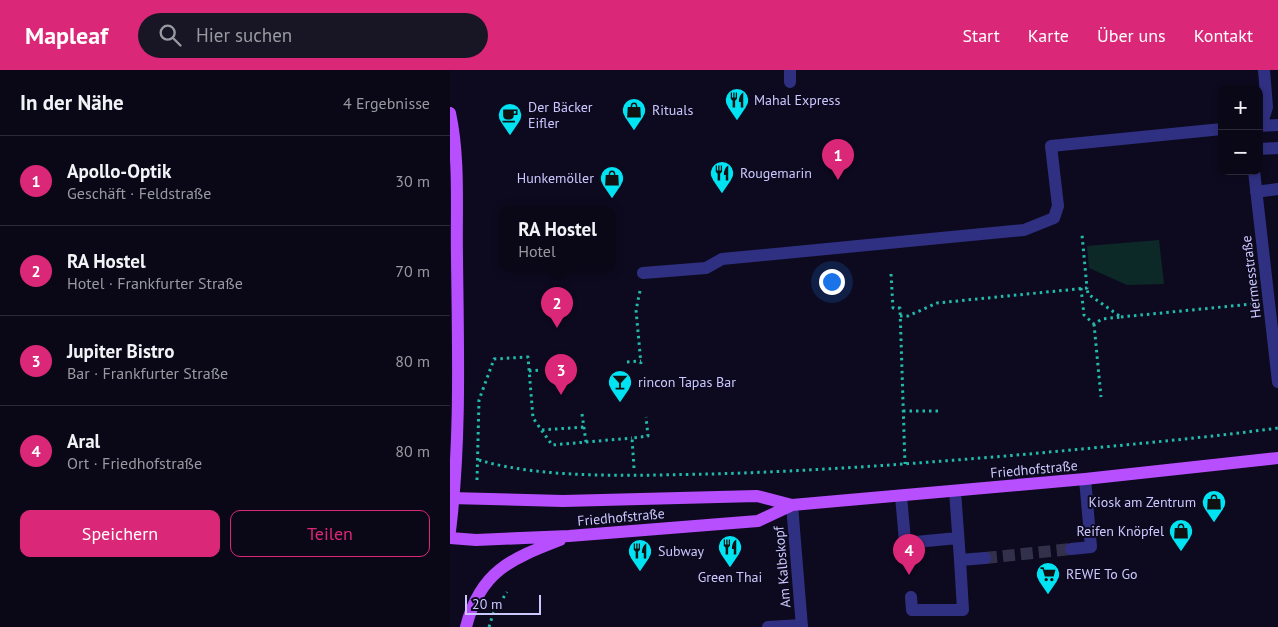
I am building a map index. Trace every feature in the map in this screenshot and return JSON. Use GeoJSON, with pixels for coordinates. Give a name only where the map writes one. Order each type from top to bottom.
{"type":"FeatureCollection","features":[{"type":"Feature","properties":{"kind":"main road"},"geometry":{"type":"LineString","coordinates":[[450,113],[454,129],[456,169],[458,304],[457,450],[450,531]]}},
{"type":"Feature","properties":{"kind":"main road","name":"Friedhofstraße"},"geometry":{"type":"LineString","coordinates":[[452,498],[563,501],[757,496],[792,505],[1085,479],[1278,458]]}},
{"type":"Feature","properties":{"kind":"main road","name":"Friedhofstraße"},"geometry":{"type":"LineString","coordinates":[[450,538],[476,540],[569,536],[758,521],[792,505]]}},
{"type":"Feature","properties":{"kind":"main road"},"geometry":{"type":"LineString","coordinates":[[466,627],[477,597],[504,565],[518,556],[569,536]]}},
{"type":"Feature","properties":{"kind":"lane"},"geometry":{"type":"LineString","coordinates":[[1263,120],[1267,106],[1264,70]]}},
{"type":"Feature","properties":{"kind":"lane"},"geometry":{"type":"LineString","coordinates":[[1263,126],[1278,125]]}},
{"type":"Feature","properties":{"kind":"lane"},"geometry":{"type":"LineString","coordinates":[[643,273],[706,268],[722,259],[1024,230],[1054,218],[1058,206],[1051,146],[1218,129]]}},
{"type":"Feature","properties":{"kind":"lane"},"geometry":{"type":"LineString","coordinates":[[1263,150],[1278,148]]}},
{"type":"Feature","properties":{"kind":"lane","name":"Hermesstraße"},"geometry":{"type":"LineString","coordinates":[[1254,175],[1278,382]]}},
{"type":"Feature","properties":{"kind":"lane"},"geometry":{"type":"LineString","coordinates":[[1256,192],[1278,189]]}},
{"type":"Feature","properties":{"kind":"lane"},"geometry":{"type":"LineString","coordinates":[[1070,550],[1091,547],[1085,479]]}},
{"type":"Feature","properties":{"kind":"lane"},"geometry":{"type":"LineString","coordinates":[[911,597],[912,610],[963,610],[955,491]]}},
{"type":"Feature","properties":{"kind":"lane"},"geometry":{"type":"LineString","coordinates":[[901,496],[906,548],[958,538]]}},
{"type":"Feature","properties":{"kind":"lane","name":"Am Kalbskopf"},"geometry":{"type":"LineString","coordinates":[[792,505],[802,626]]}},
{"type":"Feature","properties":{"kind":"lane"},"geometry":{"type":"LineString","coordinates":[[960,560],[986,558]]}},
{"type":"Feature","properties":{"kind":"lane"},"geometry":{"type":"LineString","coordinates":[[768,627],[802,626]]}},
{"type":"Feature","properties":{"kind":"path"},"geometry":{"type":"LineString","coordinates":[[1082,235],[1088,294],[1121,317]]}},
{"type":"Feature","properties":{"kind":"path"},"geometry":{"type":"LineString","coordinates":[[627,362],[641,362],[636,310],[643,273]]}},
{"type":"Feature","properties":{"kind":"path"},"geometry":{"type":"LineString","coordinates":[[891,274],[893,308],[900,308],[905,464]]}},
{"type":"Feature","properties":{"kind":"path"},"geometry":{"type":"LineString","coordinates":[[1080,288],[1084,315],[1094,324],[1101,397]]}},
{"type":"Feature","properties":{"kind":"path"},"geometry":{"type":"LineString","coordinates":[[900,316],[908,316],[937,303],[1087,288]]}},
{"type":"Feature","properties":{"kind":"path"},"geometry":{"type":"LineString","coordinates":[[1094,324],[1102,319],[1268,302]]}},
{"type":"Feature","properties":{"kind":"path"},"geometry":{"type":"LineString","coordinates":[[646,417],[648,436],[552,445],[533,418],[528,357],[494,359],[479,400],[479,460],[512,467],[554,472],[656,475],[780,472],[905,464],[1115,446],[1278,428]]}},
{"type":"Feature","properties":{"kind":"path"},"geometry":{"type":"LineString","coordinates":[[529,371],[542,370]]}},
{"type":"Feature","properties":{"kind":"path"},"geometry":{"type":"LineString","coordinates":[[903,412],[942,411]]}},
{"type":"Feature","properties":{"kind":"path"},"geometry":{"type":"LineString","coordinates":[[582,414],[586,442]]}},
{"type":"Feature","properties":{"kind":"path"},"geometry":{"type":"LineString","coordinates":[[542,430],[584,427]]}},
{"type":"Feature","properties":{"kind":"path"},"geometry":{"type":"LineString","coordinates":[[632,438],[634,468]]}},
{"type":"Feature","properties":{"kind":"path"},"geometry":{"type":"LineString","coordinates":[[489,627],[493,614],[507,592]]}},
{"type":"Feature","properties":{"kind":"green space"},"geometry":{"type":"Polygon","coordinates":[[[1159,240],[1164,284],[1127,285],[1089,268],[1087,246],[1159,240]]]}},
{"type":"Feature","properties":{"kind":"tunnel"},"geometry":{"type":"LineString","coordinates":[[985,558],[1071,549]]}},
{"type":"Feature","properties":{"kind":"place","name":"Mahal Express"},"geometry":{"type":"Point","coordinates":[737,121]}},
{"type":"Feature","properties":{"kind":"place","name":"Rituals"},"geometry":{"type":"Point","coordinates":[634,131]}},
{"type":"Feature","properties":{"kind":"place","name":"Der Bäcker Eifler"},"geometry":{"type":"Point","coordinates":[510,136]}},
{"type":"Feature","properties":{"kind":"place","name":"Apollo-Optik"},"geometry":{"type":"Point","coordinates":[838,180]}},
{"type":"Feature","properties":{"kind":"place","name":"Rougemarin"},"geometry":{"type":"Point","coordinates":[722,194]}},
{"type":"Feature","properties":{"kind":"place","name":"Hunkemöller"},"geometry":{"type":"Point","coordinates":[612,199]}},
{"type":"Feature","properties":{"kind":"place","name":"RA Hostel"},"geometry":{"type":"Point","coordinates":[557,328]}},
{"type":"Feature","properties":{"kind":"place","name":"Jupiter Bistro"},"geometry":{"type":"Point","coordinates":[561,395]}},
{"type":"Feature","properties":{"kind":"place","name":"rincon Tapas Bar"},"geometry":{"type":"Point","coordinates":[620,403]}},
{"type":"Feature","properties":{"kind":"place","name":"Kiosk am Zentrum"},"geometry":{"type":"Point","coordinates":[1214,523]}},
{"type":"Feature","properties":{"kind":"place","name":"Reifen Knöpfel"},"geometry":{"type":"Point","coordinates":[1181,552]}},
{"type":"Feature","properties":{"kind":"place","name":"Green Thai"},"geometry":{"type":"Point","coordinates":[730,568]}},
{"type":"Feature","properties":{"kind":"place","name":"Subway"},"geometry":{"type":"Point","coordinates":[640,572]}},
{"type":"Feature","properties":{"kind":"place","name":"Aral"},"geometry":{"type":"Point","coordinates":[909,575]}},
{"type":"Feature","properties":{"kind":"place","name":"REWE To Go"},"geometry":{"type":"Point","coordinates":[1048,595]}}]}
